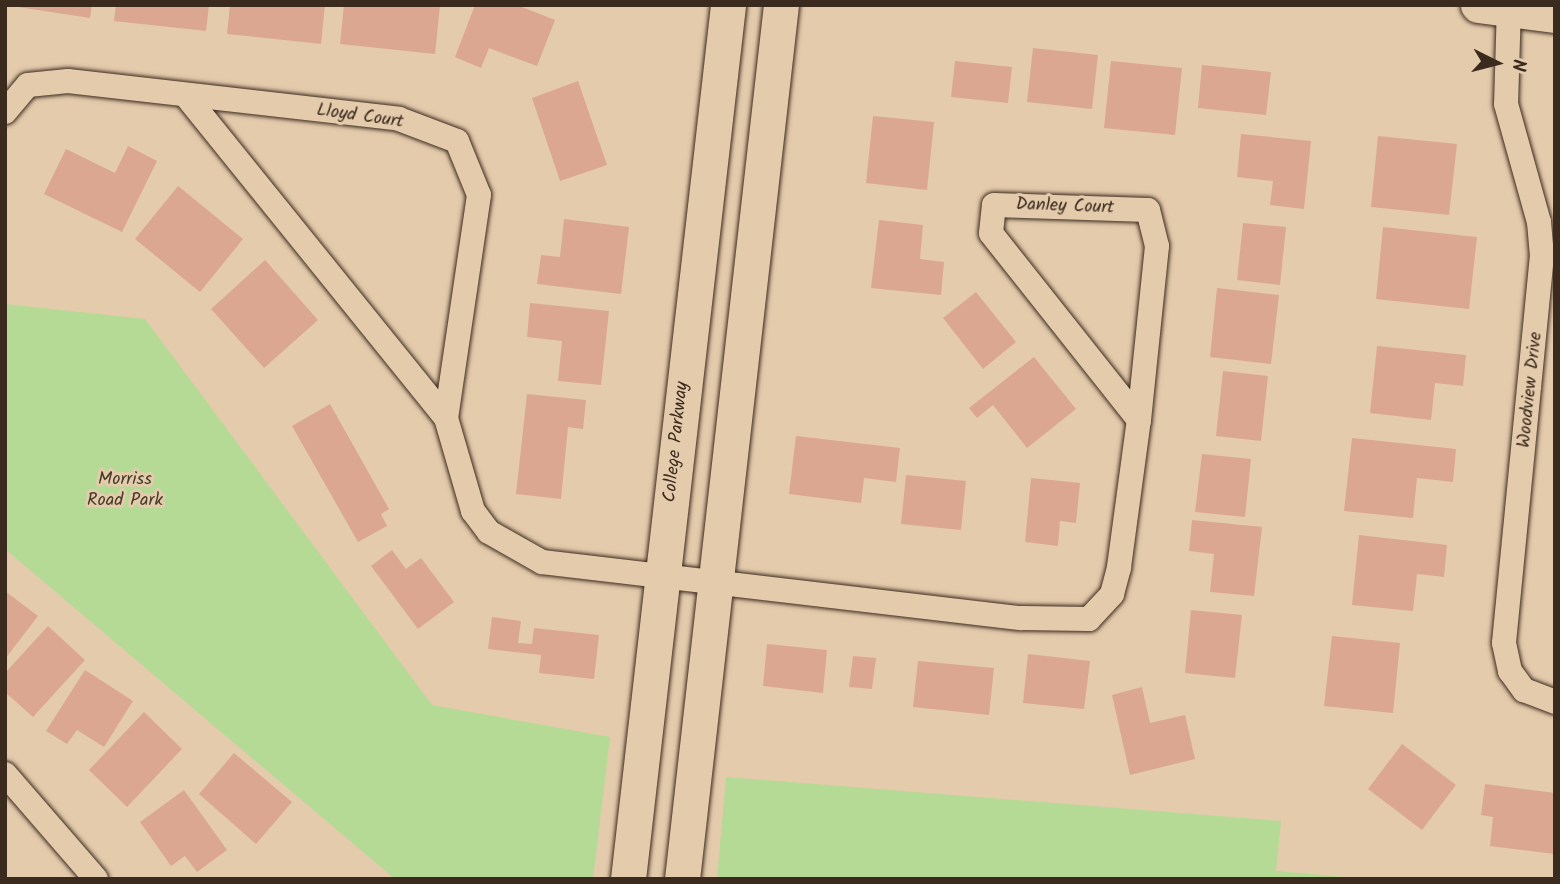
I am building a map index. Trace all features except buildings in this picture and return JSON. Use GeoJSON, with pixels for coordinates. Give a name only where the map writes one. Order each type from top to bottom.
{"type":"FeatureCollection","features":[{"type":"Feature","properties":{"kind":"main road","name":"College Parkway"},"geometry":{"type":"LineString","coordinates":[[628,879],[728,5]]}},
{"type":"Feature","properties":{"kind":"main road"},"geometry":{"type":"LineString","coordinates":[[682,879],[719,578],[780,5]]}},
{"type":"Feature","properties":{"kind":"main road"},"geometry":{"type":"LineString","coordinates":[[1498,6],[1555,15]]}},
{"type":"Feature","properties":{"kind":"street","name":"Woodview Drive"},"geometry":{"type":"LineString","coordinates":[[1498,6],[1506,104],[1539,222],[1542,255],[1504,643],[1510,671],[1524,690],[1555,702]]}},
{"type":"Feature","properties":{"kind":"street","name":"Lloyd Court"},"geometry":{"type":"LineString","coordinates":[[5,112],[28,85],[45,80],[399,119],[457,141],[479,195],[446,418],[464,490],[489,532],[542,562],[719,578]]}},
{"type":"Feature","properties":{"kind":"street","name":"Lloyd Court"},"geometry":{"type":"LineString","coordinates":[[187,97],[446,418]]}},
{"type":"Feature","properties":{"kind":"street","name":"Danley Court"},"geometry":{"type":"LineString","coordinates":[[719,578],[1022,618],[1089,619],[1112,594],[1119,567],[1139,421],[1157,246],[1148,210],[994,205],[991,233],[1139,421]]}},
{"type":"Feature","properties":{"kind":"street"},"geometry":{"type":"LineString","coordinates":[[5,774],[96,879]]}},
{"type":"Feature","properties":{"kind":"green space","name":"Morriss Road Park"},"geometry":{"type":"Polygon","coordinates":[[[5,304],[145,319],[432,705],[610,737],[593,879],[395,879],[5,549],[5,304]]]}},
{"type":"Feature","properties":{"kind":"green space"},"geometry":{"type":"Polygon","coordinates":[[[726,777],[1281,821],[1276,871],[1368,879],[717,879],[726,777]]]}}]}
